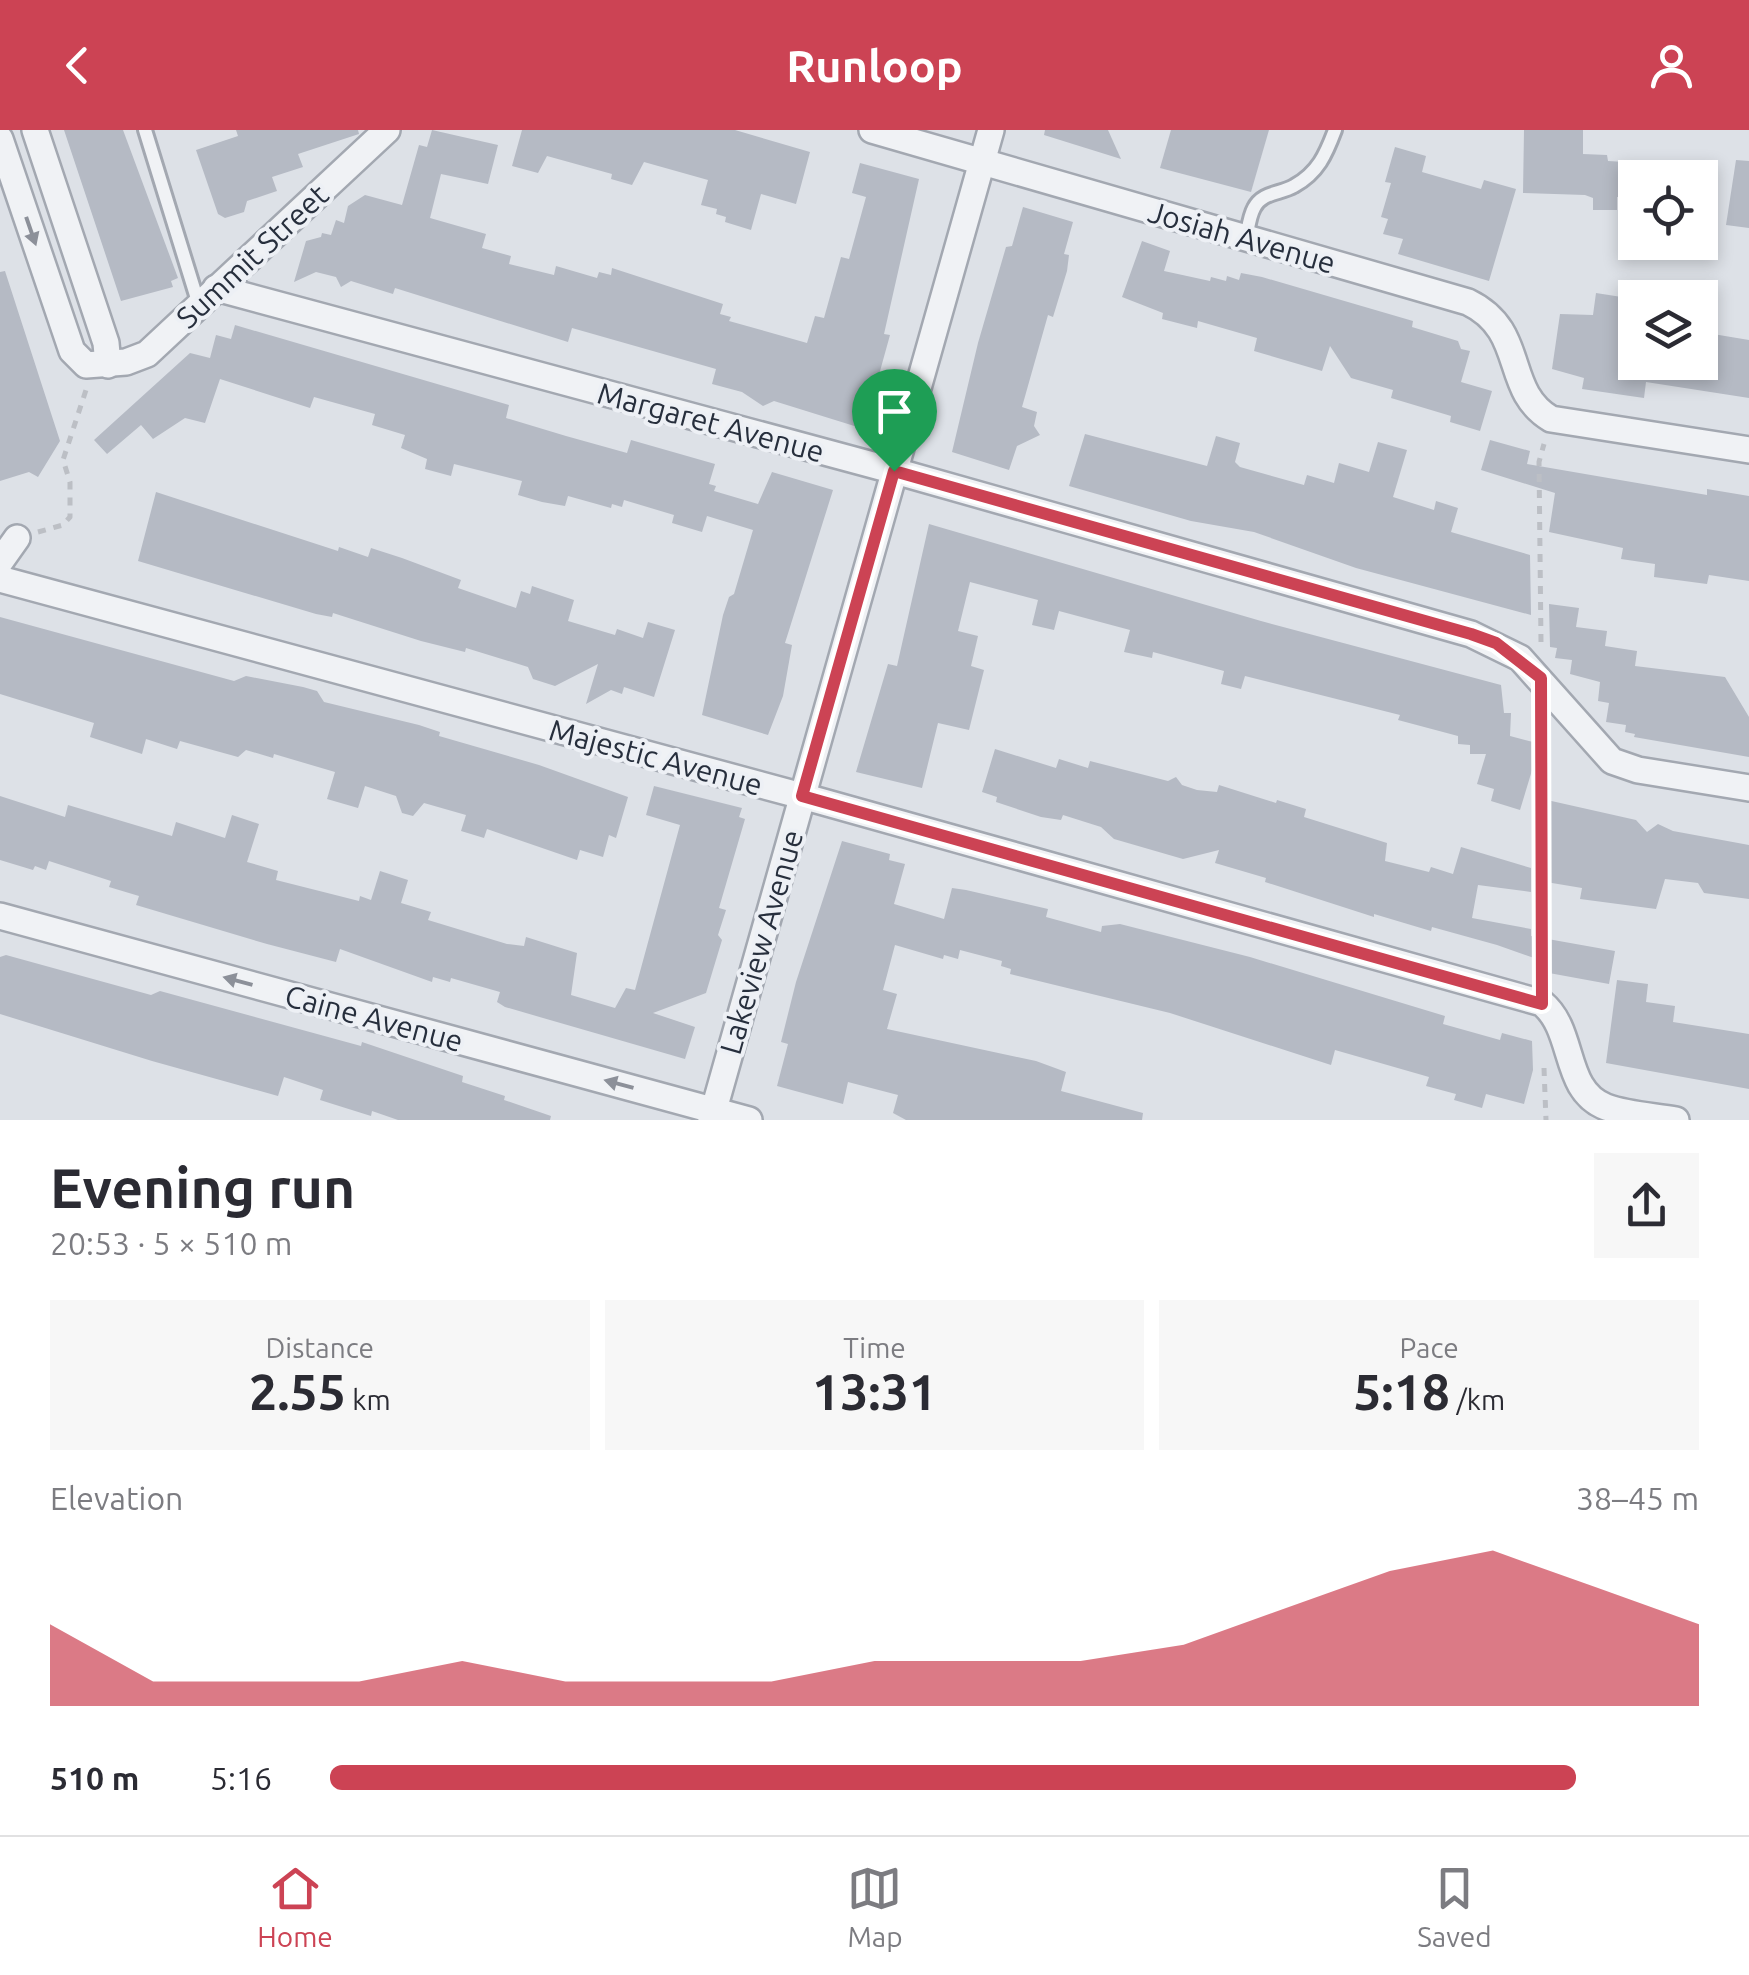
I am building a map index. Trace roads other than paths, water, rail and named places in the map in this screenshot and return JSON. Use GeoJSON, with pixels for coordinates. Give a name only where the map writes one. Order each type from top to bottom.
{"type":"FeatureCollection","features":[{"type":"Feature","properties":{"kind":"street"},"geometry":{"type":"LineString","coordinates":[[0,139],[72,351],[86,365],[108,365],[106,343],[35,130]]}},
{"type":"Feature","properties":{"kind":"street","name":"Summit Street"},"geometry":{"type":"LineString","coordinates":[[108,365],[147,354],[387,130]]}},
{"type":"Feature","properties":{"kind":"street","name":"Josiah Avenue"},"geometry":{"type":"LineString","coordinates":[[872,130],[1468,302],[1489,312],[1503,329],[1526,393],[1536,410],[1551,419],[1749,450]]}},
{"type":"Feature","properties":{"kind":"street","name":"Lakeview Avenue"},"geometry":{"type":"LineString","coordinates":[[712,1115],[991,130]]}},
{"type":"Feature","properties":{"kind":"street","name":"Margaret Avenue"},"geometry":{"type":"LineString","coordinates":[[208,296],[894,471],[1471,634],[1496,643],[1541,678],[1592,743],[1612,761],[1638,770],[1749,788]]}},
{"type":"Feature","properties":{"kind":"street"},"geometry":{"type":"LineString","coordinates":[[0,562],[17,538]]}},
{"type":"Feature","properties":{"kind":"street","name":"Majestic Avenue"},"geometry":{"type":"LineString","coordinates":[[0,579],[802,796],[1542,1004],[1563,1027],[1578,1083],[1588,1096],[1618,1111],[1676,1120]]}},
{"type":"Feature","properties":{"kind":"street","name":"Caine Avenue"},"geometry":{"type":"LineString","coordinates":[[0,916],[712,1115],[749,1120]]}},
{"type":"Feature","properties":{"kind":"lane"},"geometry":{"type":"LineString","coordinates":[[144,130],[208,296]]}},
{"type":"Feature","properties":{"kind":"lane"},"geometry":{"type":"LineString","coordinates":[[1246,239],[1254,207],[1266,195],[1293,187],[1324,162],[1335,130]]}}]}
